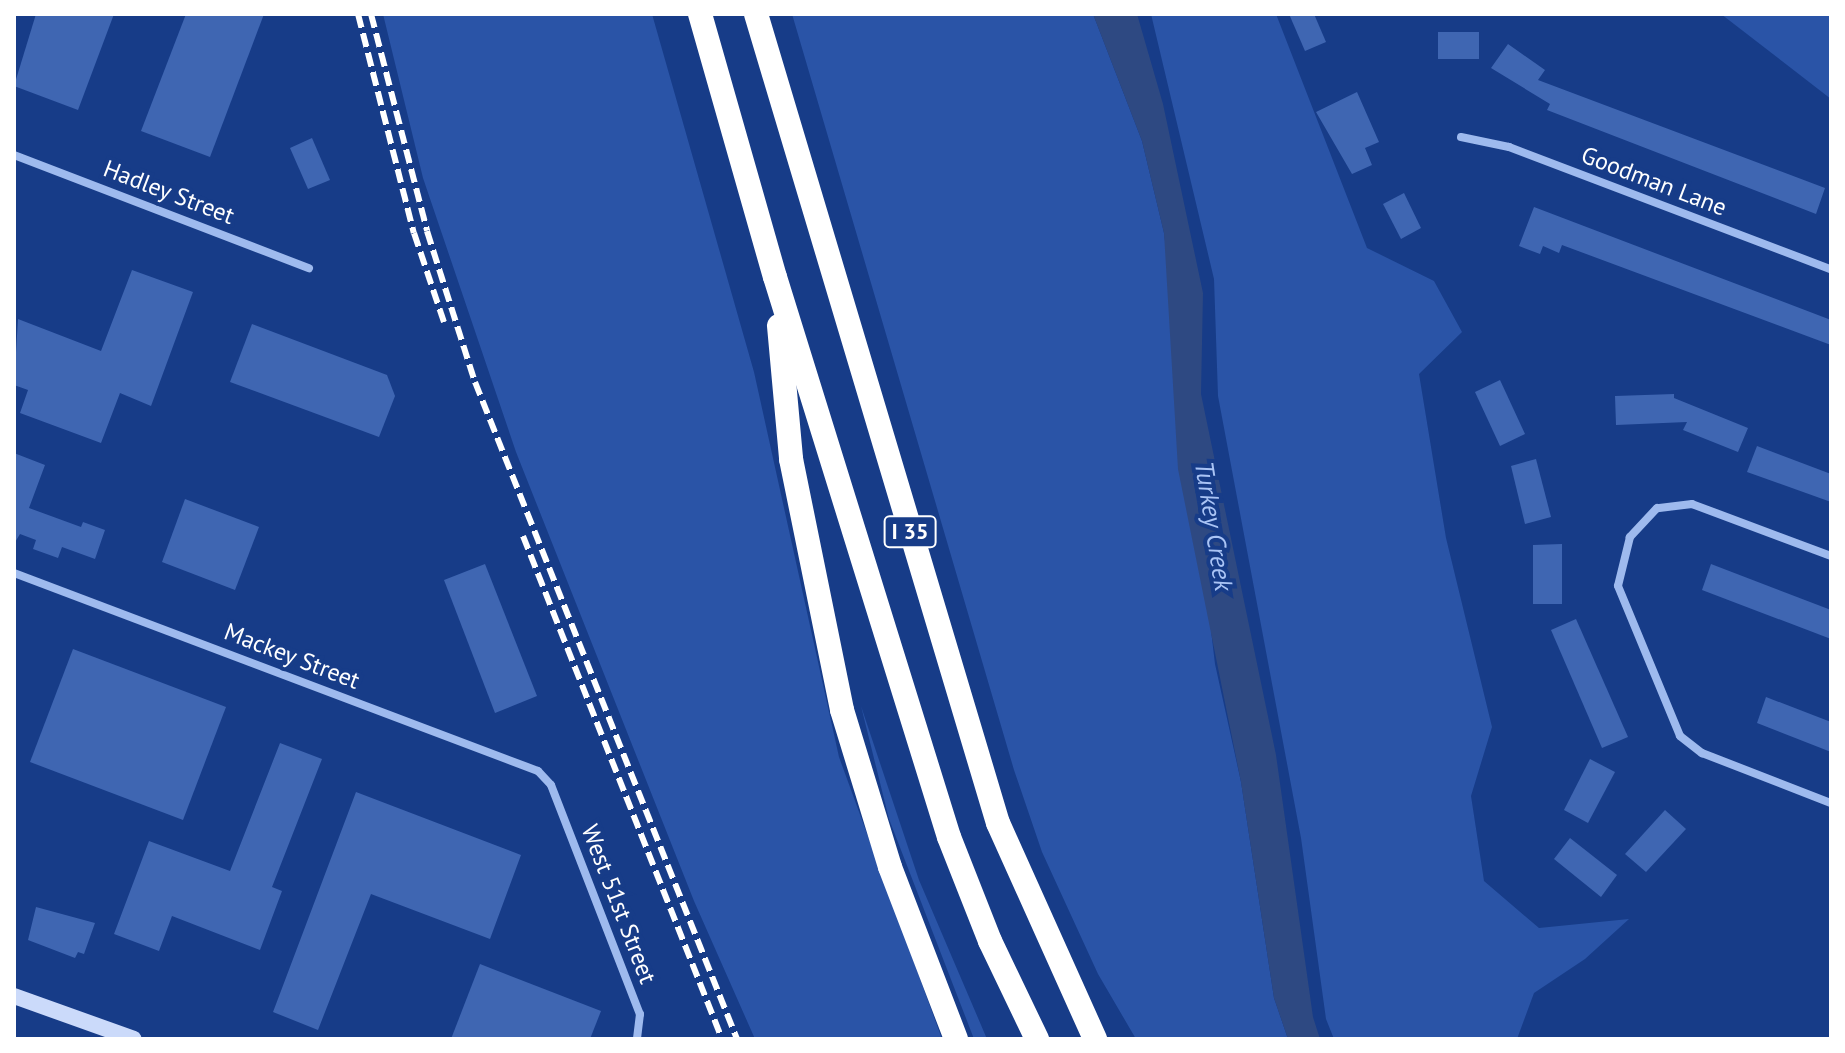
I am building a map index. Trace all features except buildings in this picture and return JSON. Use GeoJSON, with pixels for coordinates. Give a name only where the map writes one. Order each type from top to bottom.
{"type":"FeatureCollection","features":[{"type":"Feature","properties":{"kind":"highway","name":"I 35"},"geometry":{"type":"LineString","coordinates":[[700,14],[775,277],[949,837],[1037,1039]]}},
{"type":"Feature","properties":{"kind":"highway","name":"I 35"},"geometry":{"type":"LineString","coordinates":[[756,14],[998,823],[1061,973],[1095,1039]]}},
{"type":"Feature","properties":{"kind":"highway"},"geometry":{"type":"LineString","coordinates":[[775,277],[791,459],[842,710],[890,867],[956,1039]]}},
{"type":"Feature","properties":{"kind":"main road"},"geometry":{"type":"LineString","coordinates":[[14,996],[134,1039]]}},
{"type":"Feature","properties":{"kind":"street","name":"Goodman Lane"},"geometry":{"type":"LineString","coordinates":[[1461,137],[1509,147],[1831,269]]}},
{"type":"Feature","properties":{"kind":"street","name":"Hadley Street"},"geometry":{"type":"LineString","coordinates":[[14,155],[309,268]]}},
{"type":"Feature","properties":{"kind":"street"},"geometry":{"type":"LineString","coordinates":[[1831,556],[1692,504],[1652,512],[1630,537],[1618,586],[1624,612],[1680,736],[1702,753],[1831,803]]}},
{"type":"Feature","properties":{"kind":"street","name":"Mackey Street"},"geometry":{"type":"LineString","coordinates":[[14,573],[524,765],[551,785]]}},
{"type":"Feature","properties":{"kind":"street","name":"West 51st Street"},"geometry":{"type":"LineString","coordinates":[[551,785],[640,1014],[637,1039]]}},
{"type":"Feature","properties":{"kind":"shaded area"},"geometry":{"type":"Polygon","coordinates":[[[383,14],[652,14],[754,372],[839,757],[942,1039],[755,1039],[694,901],[516,452],[423,178],[383,14]]]}},
{"type":"Feature","properties":{"kind":"shaded area"},"geometry":{"type":"Polygon","coordinates":[[[792,14],[1093,14],[1142,141],[1164,233],[1215,664],[1241,782],[1274,998],[1288,1039],[1136,1039],[1098,974],[1042,852],[1014,770],[792,14]]]}},
{"type":"Feature","properties":{"kind":"shaded area"},"geometry":{"type":"Polygon","coordinates":[[[1151,14],[1276,14],[1367,248],[1434,281],[1462,332],[1419,374],[1446,538],[1492,727],[1471,796],[1484,881],[1539,928],[1629,919],[1585,959],[1534,993],[1517,1039],[1334,1039],[1326,1019],[1301,838],[1218,396],[1214,279],[1151,14]]]}},
{"type":"Feature","properties":{"kind":"shaded area"},"geometry":{"type":"Polygon","coordinates":[[[1721,14],[1831,14],[1831,99],[1721,14]]]}},
{"type":"Feature","properties":{"kind":"shaded area"},"geometry":{"type":"Polygon","coordinates":[[[861,706],[919,880],[987,1039],[974,1039],[889,819],[861,706]]]}},
{"type":"Feature","properties":{"kind":"water","name":"Turkey Creek"},"geometry":{"type":"Polygon","coordinates":[[[1093,14],[1137,14],[1163,104],[1203,293],[1201,394],[1276,755],[1313,1017],[1320,1039],[1288,1039],[1274,998],[1241,782],[1178,469],[1164,233],[1142,141],[1093,14]]]}},
{"type":"Feature","properties":{"kind":"railway"},"geometry":{"type":"LineString","coordinates":[[358,14],[414,233],[444,322]]}},
{"type":"Feature","properties":{"kind":"railway"},"geometry":{"type":"LineString","coordinates":[[371,14],[427,231],[475,382],[737,1039]]}},
{"type":"Feature","properties":{"kind":"railway"},"geometry":{"type":"LineString","coordinates":[[523,536],[722,1039]]}}]}
